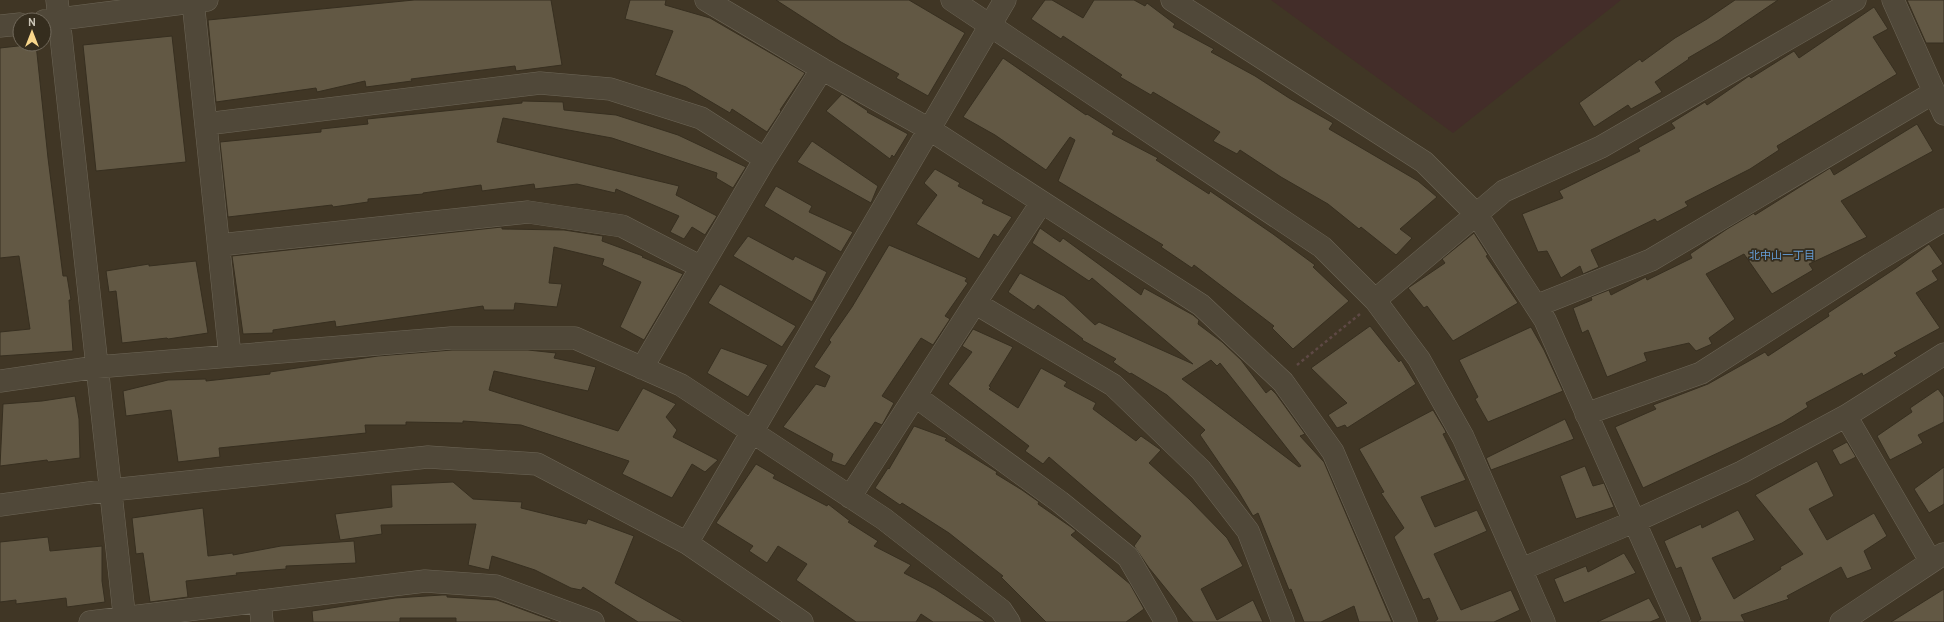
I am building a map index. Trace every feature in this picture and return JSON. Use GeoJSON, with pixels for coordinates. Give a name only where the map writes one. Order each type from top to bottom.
{"type":"FeatureCollection","features":[{"type":"Feature","properties":{"kind":"street"},"geometry":{"type":"LineString","coordinates":[[706,0],[822,69],[929,129],[1201,305],[1280,379],[1333,452],[1406,622]]}},
{"type":"Feature","properties":{"kind":"street"},"geometry":{"type":"LineString","coordinates":[[952,0],[991,24],[1322,247],[1375,300],[1419,359],[1463,437],[1544,622]]}},
{"type":"Feature","properties":{"kind":"street"},"geometry":{"type":"LineString","coordinates":[[686,543],[1005,0]]}},
{"type":"Feature","properties":{"kind":"street"},"geometry":{"type":"LineString","coordinates":[[1172,0],[1424,162],[1477,215],[1545,320],[1633,522],[1679,622]]}},
{"type":"Feature","properties":{"kind":"street"},"geometry":{"type":"LineString","coordinates":[[1375,300],[1504,191],[1601,148],[1855,0]]}},
{"type":"Feature","properties":{"kind":"street"},"geometry":{"type":"LineString","coordinates":[[1893,0],[1944,114]]}},
{"type":"Feature","properties":{"kind":"street"},"geometry":{"type":"LineString","coordinates":[[125,620],[97,367],[53,13],[201,1],[206,124],[230,356]]}},
{"type":"Feature","properties":{"kind":"street"},"geometry":{"type":"LineString","coordinates":[[0,26],[12,25]]}},
{"type":"Feature","properties":{"kind":"street"},"geometry":{"type":"LineString","coordinates":[[642,368],[765,159],[822,69]]}},
{"type":"Feature","properties":{"kind":"street"},"geometry":{"type":"LineString","coordinates":[[206,124],[540,83],[610,89],[701,118],[765,159]]}},
{"type":"Feature","properties":{"kind":"street"},"geometry":{"type":"LineString","coordinates":[[1536,306],[1651,260],[1934,92]]}},
{"type":"Feature","properties":{"kind":"street"},"geometry":{"type":"LineString","coordinates":[[850,497],[1042,202]]}},
{"type":"Feature","properties":{"kind":"street"},"geometry":{"type":"LineString","coordinates":[[219,245],[528,212],[622,226],[701,267]]}},
{"type":"Feature","properties":{"kind":"street"},"geometry":{"type":"LineString","coordinates":[[1586,414],[1701,373],[1871,264],[1944,220]]}},
{"type":"Feature","properties":{"kind":"street"},"geometry":{"type":"LineString","coordinates":[[975,303],[1113,385],[1201,470],[1248,531],[1283,622]]}},
{"type":"Feature","properties":{"kind":"street"},"geometry":{"type":"LineString","coordinates":[[0,381],[97,367],[451,338],[575,338],[681,385],[884,519],[1001,610],[1009,622]]}},
{"type":"Feature","properties":{"kind":"street"},"geometry":{"type":"LineString","coordinates":[[1522,569],[1633,522],[1742,472],[1846,416],[1944,354]]}},
{"type":"Feature","properties":{"kind":"street"},"geometry":{"type":"LineString","coordinates":[[915,396],[1060,502],[1128,557],[1166,622]]}},
{"type":"Feature","properties":{"kind":"street"},"geometry":{"type":"LineString","coordinates":[[1841,622],[1938,557],[1846,416]]}},
{"type":"Feature","properties":{"kind":"street"},"geometry":{"type":"LineString","coordinates":[[0,505],[111,490],[428,457],[537,464],[686,543],[802,622]]}},
{"type":"Feature","properties":{"kind":"street"},"geometry":{"type":"LineString","coordinates":[[90,622],[261,612],[425,581],[496,586],[593,622]]}},
{"type":"Feature","properties":{"kind":"path"},"geometry":{"type":"LineString","coordinates":[[1280,379],[1375,300]]}},
{"type":"Feature","properties":{"kind":"shaded area"},"geometry":{"type":"Polygon","coordinates":[[[1271,0],[1621,0],[1453,133],[1271,0]]]}},
{"type":"Feature","properties":{"kind":"building"},"geometry":{"type":"Polygon","coordinates":[[[414,0],[551,0],[562,65],[516,71],[515,66],[411,79],[412,81],[366,87],[365,81],[317,92],[316,88],[216,102],[208,20],[414,0]]]}},
{"type":"Feature","properties":{"kind":"building"},"geometry":{"type":"Polygon","coordinates":[[[630,0],[666,0],[665,5],[710,18],[805,73],[767,132],[732,109],[730,113],[686,87],[655,75],[673,31],[625,19],[630,0]]]}},
{"type":"Feature","properties":{"kind":"building"},"geometry":{"type":"Polygon","coordinates":[[[776,0],[909,0],[965,33],[928,96],[896,78],[899,74],[841,42],[776,0]]]}},
{"type":"Feature","properties":{"kind":"building"},"geometry":{"type":"Polygon","coordinates":[[[1045,0],[1052,0],[1083,18],[1094,0],[1134,0],[1145,6],[1147,3],[1175,24],[1173,27],[1214,49],[1211,52],[1255,76],[1289,98],[1333,123],[1329,129],[1418,181],[1437,197],[1400,229],[1412,238],[1396,255],[1361,227],[1359,229],[1328,204],[1281,177],[1240,150],[1237,154],[1213,141],[1220,132],[1153,92],[1151,95],[1120,77],[1122,75],[1063,36],[1061,39],[1031,19],[1045,0]]]}},
{"type":"Feature","properties":{"kind":"building"},"geometry":{"type":"Polygon","coordinates":[[[1735,0],[1778,0],[1719,40],[1688,58],[1689,59],[1655,82],[1662,92],[1631,109],[1628,105],[1594,127],[1579,103],[1640,59],[1642,62],[1675,38],[1735,0]]]}},
{"type":"Feature","properties":{"kind":"building"},"geometry":{"type":"Polygon","coordinates":[[[1907,0],[1944,0],[1944,43],[1926,43],[1907,0]]]}},
{"type":"Feature","properties":{"kind":"building"},"geometry":{"type":"Polygon","coordinates":[[[1874,7],[1888,29],[1873,37],[1897,74],[1777,146],[1779,150],[1750,169],[1685,202],[1688,206],[1657,222],[1655,219],[1591,250],[1599,267],[1583,274],[1580,266],[1561,278],[1547,251],[1538,252],[1522,214],[1563,198],[1559,191],[1640,151],[1638,148],[1675,128],[1671,123],[1705,102],[1707,105],[1749,76],[1751,78],[1794,51],[1799,58],[1874,7]]]}},
{"type":"Feature","properties":{"kind":"building"},"geometry":{"type":"Polygon","coordinates":[[[172,36],[186,162],[96,171],[83,45],[172,36]]]}},
{"type":"Feature","properties":{"kind":"building"},"geometry":{"type":"Polygon","coordinates":[[[12,47],[12,52],[37,52],[48,158],[63,276],[67,276],[71,300],[69,300],[73,351],[0,356],[0,332],[30,329],[19,256],[0,258],[0,48],[12,47]]]}},
{"type":"Feature","properties":{"kind":"building"},"geometry":{"type":"Polygon","coordinates":[[[1003,58],[1086,115],[1087,114],[1114,131],[1112,134],[1158,158],[1156,160],[1209,194],[1210,191],[1273,234],[1315,265],[1313,267],[1349,301],[1293,349],[1272,328],[1274,326],[1194,265],[1192,268],[1161,247],[1163,245],[1058,181],[1075,140],[1070,137],[1046,170],[995,135],[963,117],[1003,58]]]}},
{"type":"Feature","properties":{"kind":"building"},"geometry":{"type":"Polygon","coordinates":[[[842,94],[868,111],[867,112],[908,134],[894,157],[892,155],[890,159],[826,111],[842,94]]]}},
{"type":"Feature","properties":{"kind":"building"},"geometry":{"type":"Polygon","coordinates":[[[522,101],[563,102],[564,110],[616,115],[678,135],[746,167],[733,188],[716,178],[717,173],[612,138],[503,118],[497,142],[679,186],[676,195],[717,216],[705,235],[692,227],[684,239],[670,232],[679,216],[616,189],[615,193],[577,184],[535,189],[534,184],[482,191],[481,185],[423,194],[368,199],[368,202],[333,207],[332,205],[228,217],[220,142],[321,132],[321,129],[368,124],[367,119],[522,103],[522,101]]]}},
{"type":"Feature","properties":{"kind":"building"},"geometry":{"type":"Polygon","coordinates":[[[1917,124],[1933,151],[1841,201],[1867,237],[1809,264],[1813,270],[1772,294],[1744,254],[1706,274],[1735,319],[1709,338],[1712,344],[1696,351],[1689,343],[1644,353],[1647,361],[1607,377],[1588,330],[1582,333],[1573,308],[1592,300],[1591,297],[1609,290],[1611,295],[1646,277],[1647,280],[1692,258],[1690,254],[1727,229],[1754,213],[1755,215],[1830,168],[1834,175],[1917,124]]]}},
{"type":"Feature","properties":{"kind":"building"},"geometry":{"type":"Polygon","coordinates":[[[812,141],[878,186],[871,203],[797,162],[812,141]]]}},
{"type":"Feature","properties":{"kind":"building"},"geometry":{"type":"Polygon","coordinates":[[[935,169],[960,183],[958,186],[984,200],[982,203],[1012,217],[998,237],[994,234],[979,259],[916,224],[937,195],[924,183],[935,169]]]}},
{"type":"Feature","properties":{"kind":"building"},"geometry":{"type":"Polygon","coordinates":[[[776,186],[812,206],[809,212],[853,232],[841,252],[764,206],[776,186]]]}},
{"type":"Feature","properties":{"kind":"building"},"geometry":{"type":"Polygon","coordinates":[[[502,227],[502,229],[564,230],[603,236],[602,241],[643,256],[642,257],[683,274],[644,340],[620,327],[641,282],[602,265],[604,259],[554,247],[549,283],[562,284],[557,307],[515,303],[514,310],[484,310],[483,306],[336,327],[335,321],[273,330],[273,333],[243,334],[232,256],[502,227]]]}},
{"type":"Feature","properties":{"kind":"building"},"geometry":{"type":"Polygon","coordinates":[[[1040,228],[1060,242],[1063,238],[1141,295],[1144,288],[1193,315],[1199,320],[1198,324],[1222,342],[1241,360],[1266,393],[1271,389],[1276,394],[1305,434],[1300,436],[1324,462],[1392,622],[1359,622],[1354,606],[1321,622],[1304,622],[1291,589],[1289,590],[1258,513],[1253,516],[1237,489],[1200,435],[1205,430],[1167,395],[1131,373],[1130,374],[1113,362],[1116,359],[1082,340],[1083,339],[1038,305],[1034,310],[1008,292],[1020,273],[1064,296],[1095,325],[1099,322],[1193,364],[1092,278],[1089,281],[1032,243],[1040,228]],[[1211,360],[1182,379],[1299,467],[1301,466],[1220,363],[1217,366],[1211,360]]]}},
{"type":"Feature","properties":{"kind":"building"},"geometry":{"type":"Polygon","coordinates":[[[1474,233],[1488,255],[1486,256],[1518,303],[1453,341],[1427,306],[1424,308],[1408,288],[1445,263],[1442,259],[1474,233]]]}},
{"type":"Feature","properties":{"kind":"building"},"geometry":{"type":"Polygon","coordinates":[[[748,236],[793,260],[795,256],[827,272],[812,302],[733,256],[748,236]]]}},
{"type":"Feature","properties":{"kind":"building"},"geometry":{"type":"Polygon","coordinates":[[[1929,244],[1943,264],[1932,271],[1938,280],[1916,293],[1940,328],[1894,353],[1897,356],[1863,376],[1862,373],[1806,403],[1808,407],[1782,423],[1643,488],[1615,427],[1656,409],[1653,405],[1708,384],[1765,352],[1768,356],[1829,316],[1828,313],[1896,268],[1929,244]]]}},
{"type":"Feature","properties":{"kind":"building"},"geometry":{"type":"Polygon","coordinates":[[[889,245],[967,278],[965,281],[968,283],[945,316],[950,319],[933,345],[921,338],[882,396],[894,403],[882,425],[875,422],[845,466],[831,461],[833,454],[783,427],[816,384],[825,387],[830,376],[814,367],[831,342],[829,340],[852,307],[889,245]]]}},
{"type":"Feature","properties":{"kind":"building"},"geometry":{"type":"Polygon","coordinates":[[[196,261],[208,333],[168,339],[122,343],[116,291],[109,292],[106,271],[149,264],[149,266],[196,261]]]}},
{"type":"Feature","properties":{"kind":"building"},"geometry":{"type":"Polygon","coordinates":[[[720,284],[796,326],[782,347],[708,303],[720,284]]]}},
{"type":"Feature","properties":{"kind":"building"},"geometry":{"type":"Polygon","coordinates":[[[1370,326],[1399,362],[1401,360],[1416,384],[1347,428],[1345,425],[1337,428],[1328,415],[1347,403],[1311,368],[1370,326]]]}},
{"type":"Feature","properties":{"kind":"building"},"geometry":{"type":"Polygon","coordinates":[[[1531,327],[1544,350],[1563,391],[1488,422],[1475,399],[1478,397],[1459,360],[1531,327]]]}},
{"type":"Feature","properties":{"kind":"building"},"geometry":{"type":"Polygon","coordinates":[[[973,329],[1013,347],[989,386],[991,387],[989,389],[1018,408],[1041,368],[1067,382],[1064,386],[1096,403],[1093,409],[1136,441],[1141,436],[1161,450],[1149,463],[1189,499],[1227,538],[1243,566],[1201,589],[1217,620],[1253,600],[1263,622],[1193,622],[1149,568],[1134,546],[1141,536],[1049,457],[1043,464],[1025,451],[1029,446],[948,384],[972,352],[962,346],[973,329]]]}},
{"type":"Feature","properties":{"kind":"building"},"geometry":{"type":"Polygon","coordinates":[[[721,348],[768,365],[748,397],[707,373],[721,348]]]}},
{"type":"Feature","properties":{"kind":"building"},"geometry":{"type":"Polygon","coordinates":[[[452,350],[528,350],[556,353],[554,358],[596,367],[588,391],[494,371],[489,390],[618,431],[643,388],[676,404],[666,417],[677,430],[673,437],[718,460],[705,472],[692,464],[672,498],[622,474],[629,461],[521,425],[463,421],[463,423],[406,422],[406,425],[365,425],[366,433],[219,448],[220,457],[178,462],[171,410],[126,416],[123,391],[168,380],[206,379],[206,381],[270,374],[270,372],[378,356],[452,350]]]}},
{"type":"Feature","properties":{"kind":"building"},"geometry":{"type":"Polygon","coordinates":[[[1938,389],[1944,397],[1944,422],[1918,435],[1923,443],[1890,460],[1877,436],[1912,412],[1910,408],[1938,389]]]}},
{"type":"Feature","properties":{"kind":"building"},"geometry":{"type":"Polygon","coordinates":[[[75,396],[79,419],[80,458],[48,462],[47,460],[0,466],[3,404],[42,401],[75,396]]]}},
{"type":"Feature","properties":{"kind":"building"},"geometry":{"type":"Polygon","coordinates":[[[1433,410],[1445,430],[1446,433],[1443,434],[1466,480],[1421,497],[1435,527],[1477,510],[1487,531],[1434,554],[1461,610],[1511,590],[1520,610],[1494,622],[1434,622],[1438,619],[1429,598],[1423,600],[1394,537],[1404,528],[1381,493],[1384,492],[1359,449],[1433,410]]]}},
{"type":"Feature","properties":{"kind":"building"},"geometry":{"type":"Polygon","coordinates":[[[1565,419],[1574,439],[1491,470],[1486,458],[1565,419]]]}},
{"type":"Feature","properties":{"kind":"building"},"geometry":{"type":"Polygon","coordinates":[[[914,426],[947,438],[945,440],[997,472],[996,474],[1039,502],[1038,504],[1071,527],[1076,531],[1071,535],[1130,584],[1144,609],[1126,622],[1046,622],[1001,577],[1003,576],[949,533],[902,503],[900,505],[875,488],[888,468],[889,469],[914,426]]]}},
{"type":"Feature","properties":{"kind":"building"},"geometry":{"type":"Polygon","coordinates":[[[1847,442],[1856,457],[1840,465],[1832,450],[1847,442]]]}},
{"type":"Feature","properties":{"kind":"building"},"geometry":{"type":"Polygon","coordinates":[[[1817,461],[1834,496],[1809,509],[1827,540],[1874,513],[1887,536],[1864,551],[1872,569],[1847,579],[1841,567],[1787,596],[1789,599],[1741,615],[1745,622],[1697,622],[1701,619],[1681,567],[1676,569],[1664,541],[1701,524],[1702,528],[1738,510],[1755,540],[1712,558],[1734,599],[1781,569],[1780,567],[1803,554],[1755,495],[1817,461]]]}},
{"type":"Feature","properties":{"kind":"building"},"geometry":{"type":"Polygon","coordinates":[[[756,464],[775,475],[773,478],[827,506],[828,504],[850,521],[848,522],[878,541],[874,546],[911,565],[904,573],[935,589],[986,622],[933,622],[921,614],[916,622],[856,622],[796,580],[807,564],[778,546],[767,563],[749,551],[753,546],[716,523],[756,464]]]}},
{"type":"Feature","properties":{"kind":"building"},"geometry":{"type":"Polygon","coordinates":[[[1585,466],[1593,486],[1604,483],[1614,507],[1576,519],[1560,476],[1585,466]]]}},
{"type":"Feature","properties":{"kind":"building"},"geometry":{"type":"Polygon","coordinates":[[[1944,467],[1944,504],[1929,513],[1914,489],[1944,467]]]}},
{"type":"Feature","properties":{"kind":"building"},"geometry":{"type":"Polygon","coordinates":[[[453,482],[473,499],[522,502],[521,508],[586,524],[588,519],[634,536],[615,583],[684,622],[638,622],[583,587],[581,590],[571,588],[535,570],[492,556],[489,570],[468,565],[476,524],[381,525],[382,534],[340,540],[335,514],[392,507],[391,485],[453,482]]]}},
{"type":"Feature","properties":{"kind":"building"},"geometry":{"type":"Polygon","coordinates":[[[203,508],[208,556],[233,553],[233,555],[281,546],[354,541],[356,563],[286,566],[286,569],[236,573],[237,575],[186,581],[188,597],[150,602],[143,553],[136,554],[132,518],[203,508]]]}},
{"type":"Feature","properties":{"kind":"building"},"geometry":{"type":"Polygon","coordinates":[[[48,537],[50,551],[102,546],[102,581],[105,602],[67,607],[66,598],[16,604],[16,600],[0,602],[0,542],[48,537]]]}},
{"type":"Feature","properties":{"kind":"building"},"geometry":{"type":"Polygon","coordinates":[[[1624,553],[1636,573],[1564,603],[1554,579],[1586,566],[1588,572],[1624,553]]]}},
{"type":"Feature","properties":{"kind":"building"},"geometry":{"type":"Polygon","coordinates":[[[1944,589],[1944,622],[1891,622],[1944,589]]]}},
{"type":"Feature","properties":{"kind":"building"},"geometry":{"type":"Polygon","coordinates":[[[447,595],[447,597],[497,600],[551,620],[551,622],[456,622],[456,618],[400,618],[400,622],[313,622],[312,611],[395,598],[447,595]]]}},
{"type":"Feature","properties":{"kind":"building"},"geometry":{"type":"Polygon","coordinates":[[[1649,598],[1660,618],[1650,622],[1597,622],[1649,598]]]}},
{"type":"Feature","properties":{"kind":"district","name":"北中山一丁目"},"geometry":{"type":"Point","coordinates":[1782,256]}}]}
